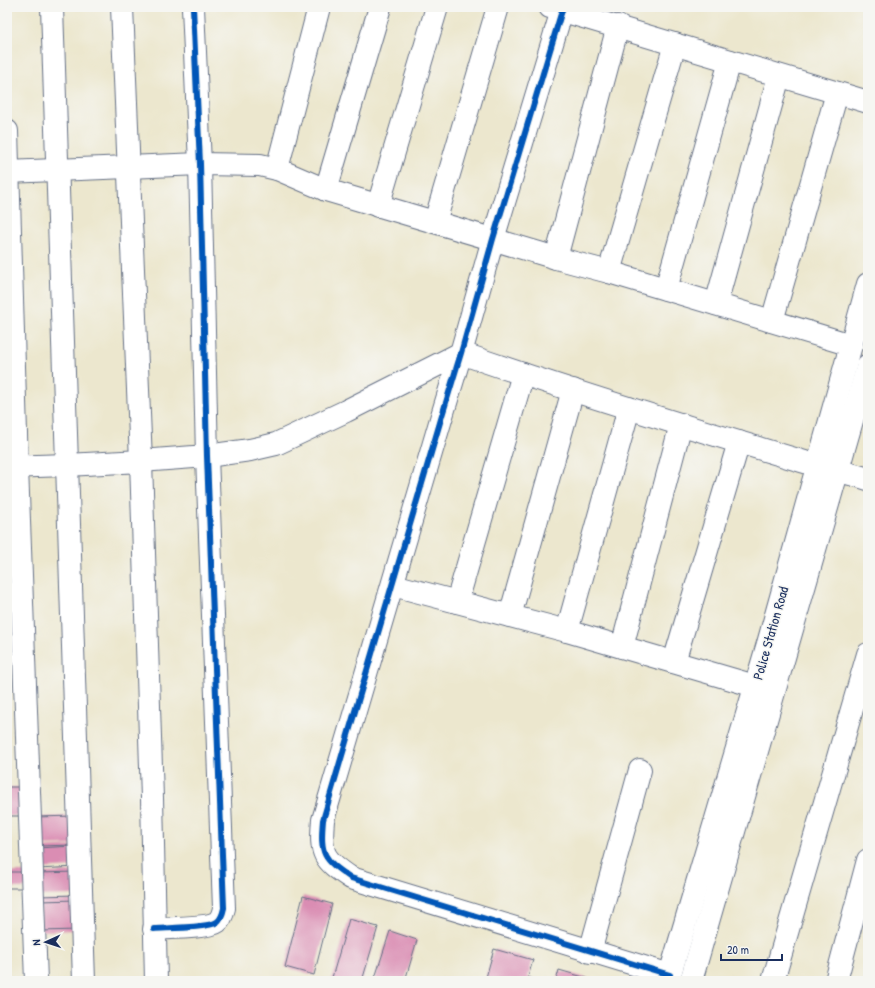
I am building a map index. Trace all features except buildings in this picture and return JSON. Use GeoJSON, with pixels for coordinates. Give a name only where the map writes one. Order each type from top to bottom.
{"type":"FeatureCollection","features":[{"type":"Feature","properties":{"kind":"street"},"geometry":{"type":"LineString","coordinates":[[52,7],[84,981]]}},
{"type":"Feature","properties":{"kind":"street"},"geometry":{"type":"LineString","coordinates":[[122,7],[141,461],[152,790],[156,981]]}},
{"type":"Feature","properties":{"kind":"street"},"geometry":{"type":"LineString","coordinates":[[154,929],[216,923],[222,916],[224,908],[208,456],[200,164],[193,7]]}},
{"type":"Feature","properties":{"kind":"street"},"geometry":{"type":"LineString","coordinates":[[277,169],[320,7]]}},
{"type":"Feature","properties":{"kind":"street"},"geometry":{"type":"LineString","coordinates":[[326,190],[380,7]]}},
{"type":"Feature","properties":{"kind":"street"},"geometry":{"type":"LineString","coordinates":[[378,206],[437,7]]}},
{"type":"Feature","properties":{"kind":"street"},"geometry":{"type":"LineString","coordinates":[[435,222],[498,7]]}},
{"type":"Feature","properties":{"kind":"street"},"geometry":{"type":"LineString","coordinates":[[669,978],[351,878],[327,860],[322,841],[323,820],[461,353],[492,239],[559,8],[868,102]]}},
{"type":"Feature","properties":{"kind":"street"},"geometry":{"type":"LineString","coordinates":[[556,258],[618,26]]}},
{"type":"Feature","properties":{"kind":"street"},"geometry":{"type":"LineString","coordinates":[[609,272],[675,44]]}},
{"type":"Feature","properties":{"kind":"street"},"geometry":{"type":"LineString","coordinates":[[666,289],[730,61]]}},
{"type":"Feature","properties":{"kind":"street"},"geometry":{"type":"LineString","coordinates":[[716,304],[779,76]]}},
{"type":"Feature","properties":{"kind":"street"},"geometry":{"type":"LineString","coordinates":[[772,321],[836,92]]}},
{"type":"Feature","properties":{"kind":"street"},"geometry":{"type":"LineString","coordinates":[[7,131],[12,467],[36,981]]}},
{"type":"Feature","properties":{"kind":"street"},"geometry":{"type":"LineString","coordinates":[[8,172],[200,164],[260,165],[277,169],[326,190],[378,206],[609,272],[851,345]]}},
{"type":"Feature","properties":{"kind":"street","name":"Police Station Road"},"geometry":{"type":"LineString","coordinates":[[669,978],[755,686],[868,284]]}},
{"type":"Feature","properties":{"kind":"street"},"geometry":{"type":"LineString","coordinates":[[12,467],[141,461],[208,456],[250,450],[276,444],[346,411],[461,353],[629,408],[817,466],[839,470],[868,479]]}},
{"type":"Feature","properties":{"kind":"street","name":"Police Station Road"},"geometry":{"type":"LineString","coordinates":[[691,981],[868,365]]}},
{"type":"Feature","properties":{"kind":"street"},"geometry":{"type":"LineString","coordinates":[[457,602],[523,374]]}},
{"type":"Feature","properties":{"kind":"street"},"geometry":{"type":"LineString","coordinates":[[510,616],[573,390]]}},
{"type":"Feature","properties":{"kind":"street"},"geometry":{"type":"LineString","coordinates":[[567,631],[629,408]]}},
{"type":"Feature","properties":{"kind":"street"},"geometry":{"type":"LineString","coordinates":[[622,648],[681,424]]}},
{"type":"Feature","properties":{"kind":"street"},"geometry":{"type":"LineString","coordinates":[[674,662],[739,442]]}},
{"type":"Feature","properties":{"kind":"street"},"geometry":{"type":"LineString","coordinates":[[393,585],[567,631],[755,686]]}},
{"type":"Feature","properties":{"kind":"street"},"geometry":{"type":"LineString","coordinates":[[773,981],[868,654]]}},
{"type":"Feature","properties":{"kind":"street"},"geometry":{"type":"LineString","coordinates":[[590,952],[640,770]]}},
{"type":"Feature","properties":{"kind":"street"},"geometry":{"type":"LineString","coordinates":[[836,981],[868,860]]}},
{"type":"Feature","properties":{"kind":"cycle path"},"geometry":{"type":"LineString","coordinates":[[154,929],[197,927],[212,924],[220,919],[224,908],[207,456],[200,164],[193,7]]}},
{"type":"Feature","properties":{"kind":"cycle path"},"geometry":{"type":"LineString","coordinates":[[563,7],[493,239],[461,353],[323,820],[322,841],[325,855],[329,861],[351,878],[670,975]]}}]}
